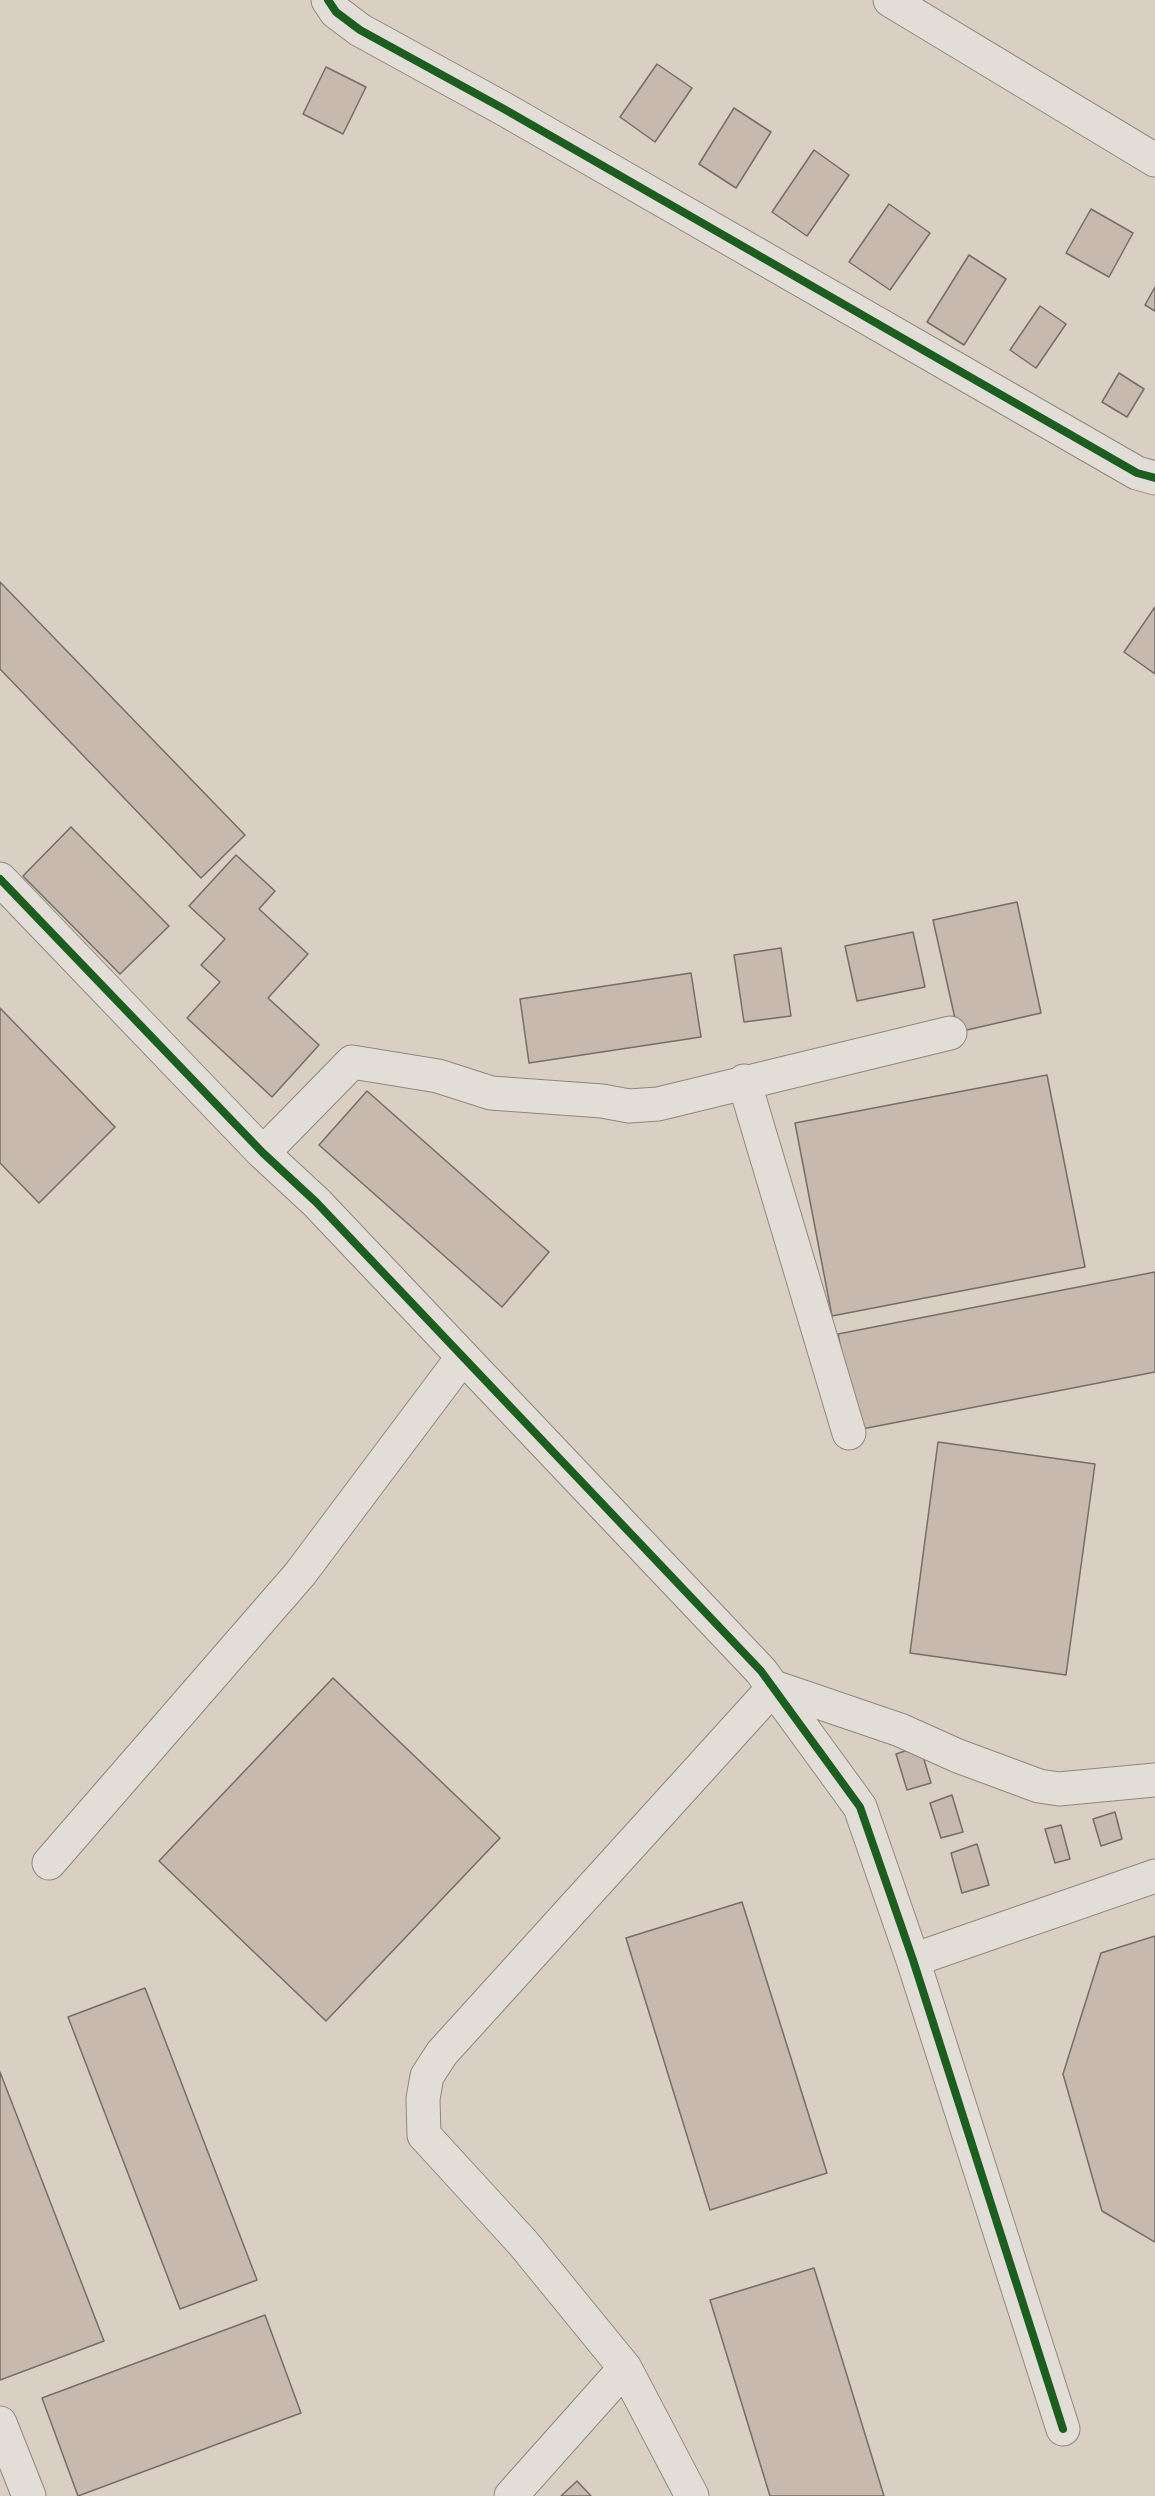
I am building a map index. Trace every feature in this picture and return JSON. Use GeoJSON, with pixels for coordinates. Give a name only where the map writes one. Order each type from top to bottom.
{"type":"FeatureCollection","features":[{"type":"Feature","properties":{"kind":"street"},"geometry":{"type":"LineString","coordinates":[[328,0],[336,12],[360,30],[504,109],[1137,473],[1155,478]]}},
{"type":"Feature","properties":{"kind":"street"},"geometry":{"type":"LineString","coordinates":[[890,0],[1155,160]]}},
{"type":"Feature","properties":{"kind":"street"},"geometry":{"type":"LineString","coordinates":[[0,879],[263,1153],[316,1202],[761,1671],[860,1807],[913,1960],[1064,2429]]}},
{"type":"Feature","properties":{"kind":"street"},"geometry":{"type":"LineString","coordinates":[[263,1153],[352,1062],[438,1076],[491,1093],[602,1101],[629,1106],[658,1104],[950,1033]]}},
{"type":"Feature","properties":{"kind":"street"},"geometry":{"type":"LineString","coordinates":[[744,1082],[849,1433]]}},
{"type":"Feature","properties":{"kind":"street"},"geometry":{"type":"LineString","coordinates":[[49,1863],[300,1574],[462,1358]]}},
{"type":"Feature","properties":{"kind":"street"},"geometry":{"type":"LineString","coordinates":[[774,1687],[900,1730],[958,1756],[1040,1786],[1059,1789],[1155,1780]]}},
{"type":"Feature","properties":{"kind":"street"},"geometry":{"type":"LineString","coordinates":[[692,2496],[625,2368],[523,2243],[424,2135],[423,2099],[428,2076],[442,2053],[774,1687]]}},
{"type":"Feature","properties":{"kind":"street"},"geometry":{"type":"LineString","coordinates":[[913,1960],[1155,1876]]}},
{"type":"Feature","properties":{"kind":"street"},"geometry":{"type":"LineString","coordinates":[[511,2496],[625,2368]]}},
{"type":"Feature","properties":{"kind":"street"},"geometry":{"type":"LineString","coordinates":[[0,2423],[29,2496]]}},
{"type":"Feature","properties":{"kind":"building"},"geometry":{"type":"Polygon","coordinates":[[[657,64],[692,88],[655,142],[620,117],[657,64]]]}},
{"type":"Feature","properties":{"kind":"building"},"geometry":{"type":"Polygon","coordinates":[[[326,67],[366,87],[343,134],[303,114],[326,67]]]}},
{"type":"Feature","properties":{"kind":"building"},"geometry":{"type":"Polygon","coordinates":[[[734,108],[771,132],[736,188],[699,164],[734,108]]]}},
{"type":"Feature","properties":{"kind":"building"},"geometry":{"type":"Polygon","coordinates":[[[814,150],[849,175],[807,236],[772,212],[814,150]]]}},
{"type":"Feature","properties":{"kind":"building"},"geometry":{"type":"Polygon","coordinates":[[[889,204],[930,233],[890,290],[849,262],[889,204]]]}},
{"type":"Feature","properties":{"kind":"building"},"geometry":{"type":"Polygon","coordinates":[[[1091,209],[1133,233],[1109,277],[1066,253],[1091,209]]]}},
{"type":"Feature","properties":{"kind":"building"},"geometry":{"type":"Polygon","coordinates":[[[969,255],[1006,279],[964,345],[927,322],[969,255]]]}},
{"type":"Feature","properties":{"kind":"building"},"geometry":{"type":"Polygon","coordinates":[[[1155,287],[1155,311],[1145,305],[1155,287]]]}},
{"type":"Feature","properties":{"kind":"building"},"geometry":{"type":"Polygon","coordinates":[[[1040,306],[1066,324],[1036,368],[1010,350],[1040,306]]]}},
{"type":"Feature","properties":{"kind":"building"},"geometry":{"type":"Polygon","coordinates":[[[1119,373],[1144,389],[1127,417],[1102,402],[1119,373]]]}},
{"type":"Feature","properties":{"kind":"building"},"geometry":{"type":"Polygon","coordinates":[[[0,582],[245,835],[201,878],[0,669],[0,582]]]}},
{"type":"Feature","properties":{"kind":"building"},"geometry":{"type":"Polygon","coordinates":[[[1155,607],[1155,674],[1124,652],[1155,607]]]}},
{"type":"Feature","properties":{"kind":"building"},"geometry":{"type":"Polygon","coordinates":[[[71,827],[169,926],[120,974],[23,876],[71,827]]]}},
{"type":"Feature","properties":{"kind":"building"},"geometry":{"type":"Polygon","coordinates":[[[236,855],[275,891],[259,909],[308,954],[268,998],[319,1045],[272,1097],[187,1018],[220,982],[201,965],[225,939],[189,906],[236,855]]]}},
{"type":"Feature","properties":{"kind":"building"},"geometry":{"type":"Polygon","coordinates":[[[1017,902],[1041,1013],[958,1032],[933,920],[1017,902]]]}},
{"type":"Feature","properties":{"kind":"building"},"geometry":{"type":"Polygon","coordinates":[[[913,932],[925,987],[857,1001],[845,946],[913,932]]]}},
{"type":"Feature","properties":{"kind":"building"},"geometry":{"type":"Polygon","coordinates":[[[781,948],[791,1016],[744,1022],[734,955],[781,948]]]}},
{"type":"Feature","properties":{"kind":"building"},"geometry":{"type":"Polygon","coordinates":[[[691,973],[701,1037],[529,1063],[520,999],[691,973]]]}},
{"type":"Feature","properties":{"kind":"building"},"geometry":{"type":"Polygon","coordinates":[[[0,1008],[115,1127],[39,1203],[0,1163],[0,1008]]]}},
{"type":"Feature","properties":{"kind":"building"},"geometry":{"type":"Polygon","coordinates":[[[1047,1075],[1085,1267],[832,1316],[795,1123],[1047,1075]]]}},
{"type":"Feature","properties":{"kind":"building"},"geometry":{"type":"Polygon","coordinates":[[[367,1091],[549,1252],[502,1307],[319,1145],[367,1091]]]}},
{"type":"Feature","properties":{"kind":"building"},"geometry":{"type":"Polygon","coordinates":[[[1155,1272],[1155,1372],[857,1430],[838,1334],[1155,1272]]]}},
{"type":"Feature","properties":{"kind":"building"},"geometry":{"type":"Polygon","coordinates":[[[938,1442],[1095,1464],[1066,1675],[910,1653],[938,1442]]]}},
{"type":"Feature","properties":{"kind":"building"},"geometry":{"type":"Polygon","coordinates":[[[333,1678],[500,1838],[326,2021],[159,1861],[333,1678]]]}},
{"type":"Feature","properties":{"kind":"building"},"geometry":{"type":"Polygon","coordinates":[[[920,1746],[931,1783],[907,1790],[896,1754],[920,1746]]]}},
{"type":"Feature","properties":{"kind":"building"},"geometry":{"type":"Polygon","coordinates":[[[952,1795],[963,1832],[941,1838],[930,1803],[952,1795]]]}},
{"type":"Feature","properties":{"kind":"building"},"geometry":{"type":"Polygon","coordinates":[[[1115,1812],[1122,1839],[1101,1846],[1093,1819],[1115,1812]]]}},
{"type":"Feature","properties":{"kind":"building"},"geometry":{"type":"Polygon","coordinates":[[[1061,1825],[1070,1859],[1055,1863],[1045,1829],[1061,1825]]]}},
{"type":"Feature","properties":{"kind":"building"},"geometry":{"type":"Polygon","coordinates":[[[977,1844],[989,1885],[962,1893],[951,1853],[977,1844]]]}},
{"type":"Feature","properties":{"kind":"building"},"geometry":{"type":"Polygon","coordinates":[[[742,1902],[827,2173],[710,2210],[626,1938],[742,1902]]]}},
{"type":"Feature","properties":{"kind":"building"},"geometry":{"type":"Polygon","coordinates":[[[1155,1936],[1155,2242],[1102,2211],[1063,2074],[1101,1953],[1155,1936]]]}},
{"type":"Feature","properties":{"kind":"building"},"geometry":{"type":"Polygon","coordinates":[[[145,1988],[257,2280],[180,2309],[68,2017],[145,1988]]]}},
{"type":"Feature","properties":{"kind":"building"},"geometry":{"type":"Polygon","coordinates":[[[0,2072],[104,2341],[0,2380],[0,2072]]]}},
{"type":"Feature","properties":{"kind":"building"},"geometry":{"type":"Polygon","coordinates":[[[814,2268],[884,2496],[770,2496],[710,2300],[814,2268]]]}},
{"type":"Feature","properties":{"kind":"building"},"geometry":{"type":"Polygon","coordinates":[[[265,2315],[301,2413],[78,2496],[42,2398],[265,2315]]]}},
{"type":"Feature","properties":{"kind":"building"},"geometry":{"type":"Polygon","coordinates":[[[577,2481],[591,2496],[561,2496],[577,2481]]]}},
{"type":"Feature","properties":{"kind":"cycle path"},"geometry":{"type":"LineString","coordinates":[[328,0],[336,12],[360,30],[504,109],[1137,473],[1155,478]]}},
{"type":"Feature","properties":{"kind":"cycle path"},"geometry":{"type":"LineString","coordinates":[[0,879],[263,1153],[316,1202],[761,1671],[860,1807],[913,1960],[1063,2429]]}}]}
